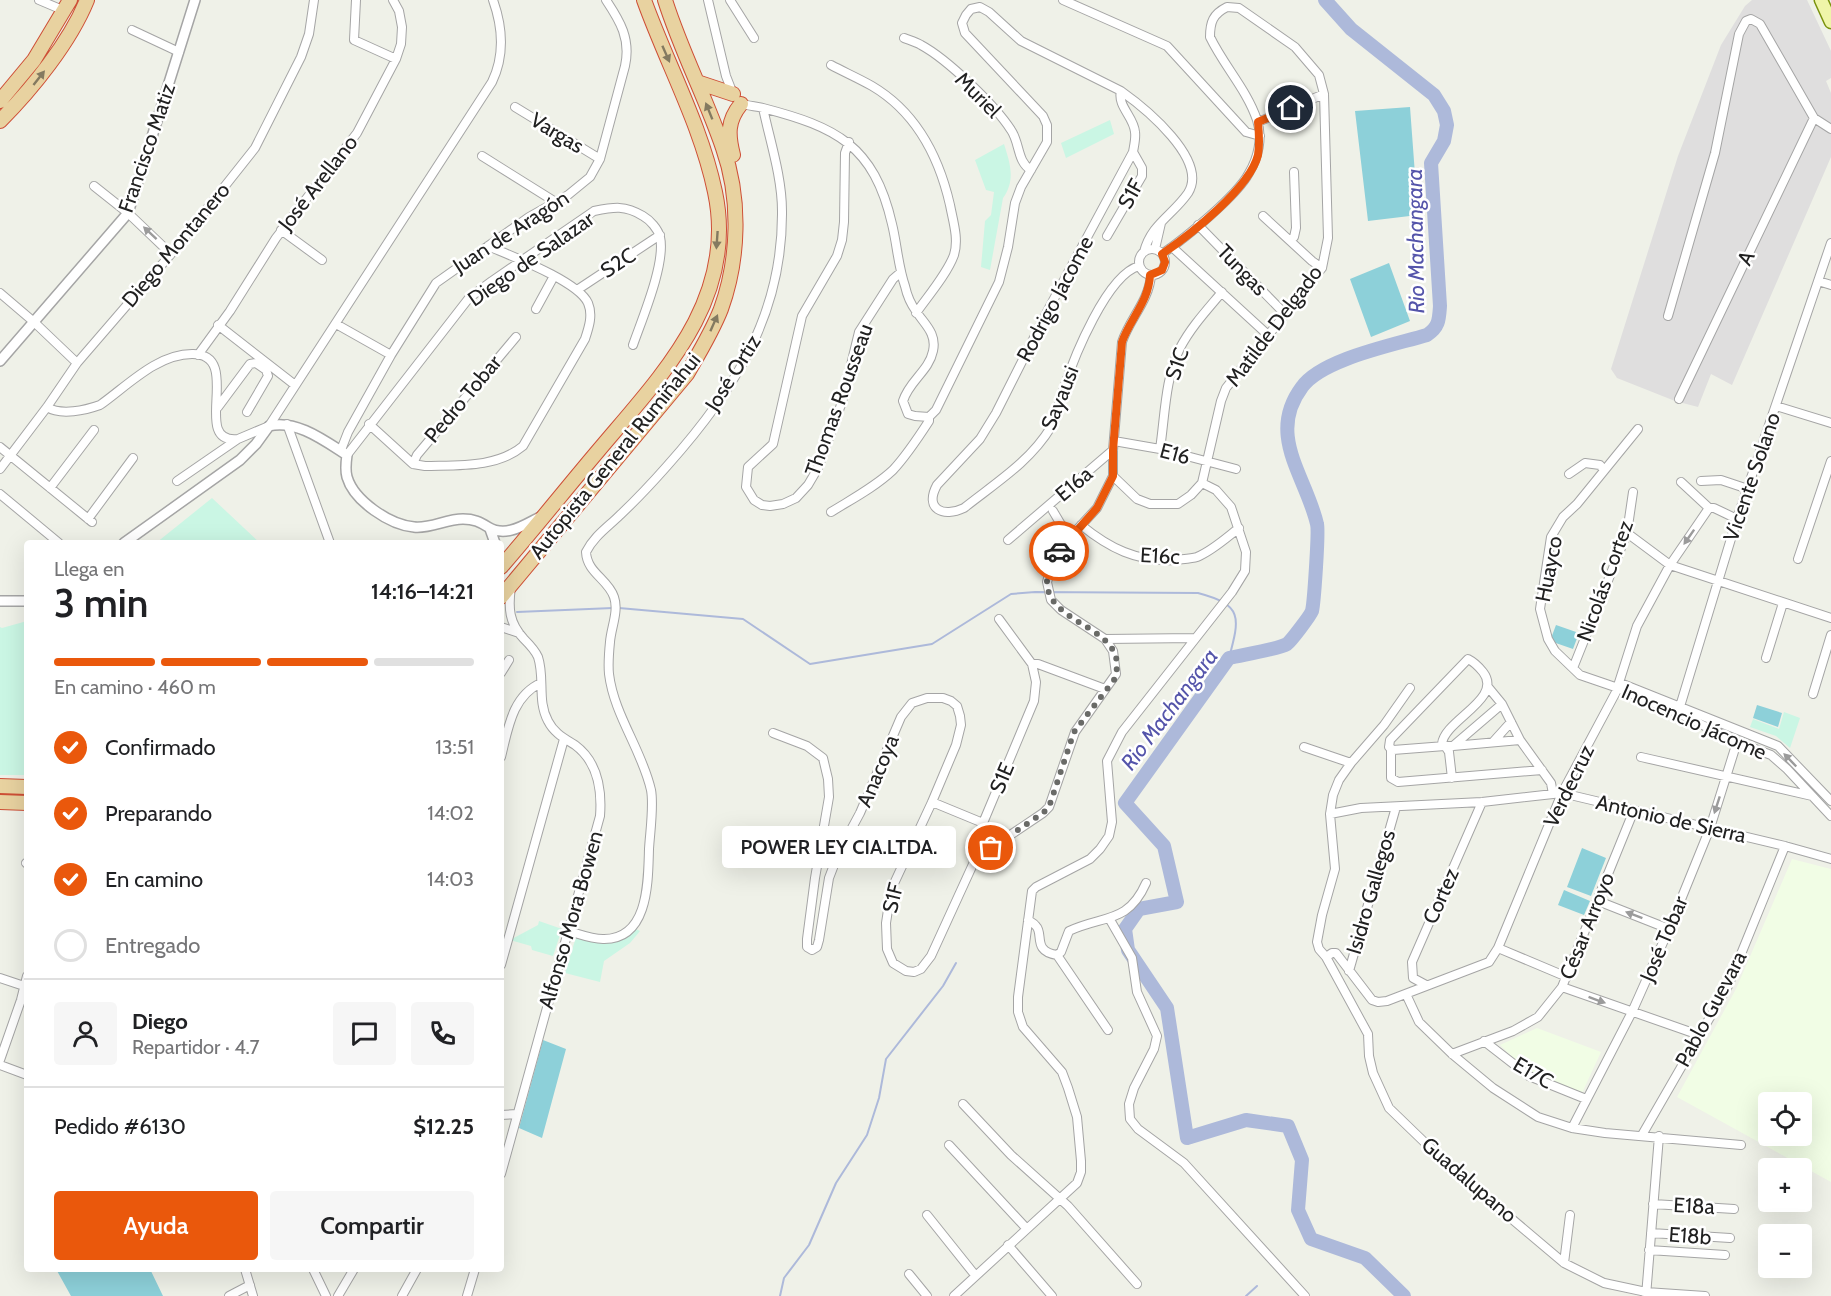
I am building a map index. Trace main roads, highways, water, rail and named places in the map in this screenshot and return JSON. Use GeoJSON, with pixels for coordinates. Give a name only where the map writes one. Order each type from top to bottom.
{"type":"FeatureCollection","features":[{"type":"Feature","properties":{"kind":"highway"},"geometry":{"type":"LineString","coordinates":[[0,121],[43,73],[87,0]]}},
{"type":"Feature","properties":{"kind":"highway","name":"Autopista General Rumiñahui"},"geometry":{"type":"LineString","coordinates":[[504,563],[666,371],[701,312],[709,290],[715,264],[718,223],[715,192],[692,117],[644,0]]}},
{"type":"Feature","properties":{"kind":"highway","name":"Autopista General Rumiñahui"},"geometry":{"type":"LineString","coordinates":[[504,594],[687,374],[706,342],[721,309],[730,272],[735,228],[731,177],[724,150],[665,0]]}},
{"type":"Feature","properties":{"kind":"highway"},"geometry":{"type":"LineString","coordinates":[[0,101],[34,60],[67,5]]}},
{"type":"Feature","properties":{"kind":"highway"},"geometry":{"type":"LineString","coordinates":[[697,82],[737,99],[729,131],[741,196],[735,228]]}},
{"type":"Feature","properties":{"kind":"highway"},"geometry":{"type":"LineString","coordinates":[[0,786],[24,787]]}},
{"type":"Feature","properties":{"kind":"highway"},"geometry":{"type":"LineString","coordinates":[[0,802],[24,802]]}},
{"type":"Feature","properties":{"kind":"main road"},"geometry":{"type":"LineString","coordinates":[[1821,0],[1831,22]]}},
{"type":"Feature","properties":{"kind":"waterway","name":"Rio Machangara"},"geometry":{"type":"LineString","coordinates":[[1325,0],[1351,29],[1434,95],[1444,111],[1447,125],[1444,141],[1431,163],[1439,319],[1434,329],[1427,335],[1378,348],[1325,368],[1302,387],[1292,405],[1288,422],[1288,439],[1317,524],[1312,611],[1287,644],[1229,658],[1125,803],[1164,846],[1177,902],[1139,909],[1125,929],[1128,950],[1167,1008],[1187,1138],[1246,1120],[1288,1126],[1302,1160],[1298,1210],[1311,1239],[1365,1258],[1404,1296]]}},
{"type":"Feature","properties":{"kind":"waterway"},"geometry":{"type":"LineString","coordinates":[[619,608],[743,619],[810,664],[932,644],[1011,594],[1035,592],[1198,593],[1223,602],[1234,615],[1235,632],[1229,658]]}},
{"type":"Feature","properties":{"kind":"waterway"},"geometry":{"type":"LineString","coordinates":[[517,612],[613,608]]}},
{"type":"Feature","properties":{"kind":"waterway"},"geometry":{"type":"LineString","coordinates":[[780,1296],[784,1278],[809,1245],[836,1183],[867,1135],[879,1098],[886,1059],[943,986],[956,963]]}},
{"type":"Feature","properties":{"kind":"waterway"},"geometry":{"type":"LineString","coordinates":[[1246,1296],[1257,1286]]}},
{"type":"Feature","properties":{"kind":"place","name":"POWER LEY CIA.LTDA."},"geometry":{"type":"Point","coordinates":[991,848]}}]}
